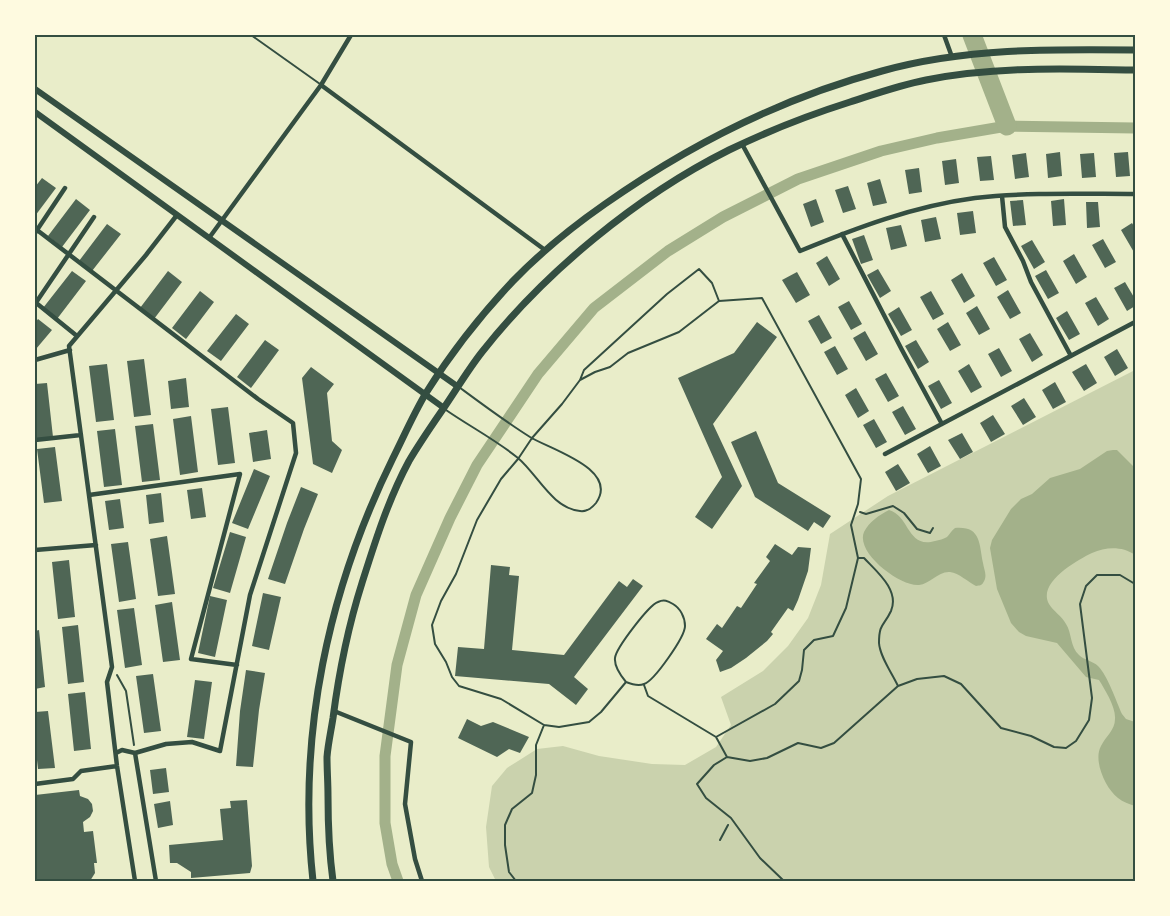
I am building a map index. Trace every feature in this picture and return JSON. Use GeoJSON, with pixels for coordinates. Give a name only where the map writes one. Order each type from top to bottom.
{"type":"FeatureCollection","features":[{"type":"Feature","properties":{"kind":"main road"},"geometry":{"type":"LineString","coordinates":[[314,881],[310,812],[312,744],[316,696],[325,647],[355,546],[377,490],[425,395],[462,341],[513,281],[563,234],[638,181],[677,157],[766,112],[812,94],[882,71],[952,56],[1017,51],[1135,50]]}},
{"type":"Feature","properties":{"kind":"main road"},"geometry":{"type":"LineString","coordinates":[[333,881],[328,848],[327,756],[342,656],[355,606],[389,503],[409,461],[457,386],[481,353],[509,320],[552,276],[593,240],[646,200],[710,161],[776,128],[845,104],[925,80],[1024,69],[1135,70]]}},
{"type":"Feature","properties":{"kind":"main road"},"geometry":{"type":"LineString","coordinates":[[35,89],[457,386]]}},
{"type":"Feature","properties":{"kind":"main road"},"geometry":{"type":"LineString","coordinates":[[35,112],[444,408]]}},
{"type":"Feature","properties":{"kind":"street"},"geometry":{"type":"LineString","coordinates":[[209,238],[321,84],[351,35]]}},
{"type":"Feature","properties":{"kind":"street"},"geometry":{"type":"LineString","coordinates":[[944,35],[952,56]]}},
{"type":"Feature","properties":{"kind":"street"},"geometry":{"type":"LineString","coordinates":[[321,84],[546,250]]}},
{"type":"Feature","properties":{"kind":"street"},"geometry":{"type":"LineString","coordinates":[[742,144],[800,251],[880,221],[944,204],[1002,196],[1135,194]]}},
{"type":"Feature","properties":{"kind":"street"},"geometry":{"type":"LineString","coordinates":[[65,188],[36,232],[258,399],[293,423],[296,453],[250,594],[220,752],[192,742],[166,744],[135,754],[122,750],[116,753]]}},
{"type":"Feature","properties":{"kind":"street"},"geometry":{"type":"LineString","coordinates":[[1002,196],[1005,227],[1023,261],[1031,282],[1070,356]]}},
{"type":"Feature","properties":{"kind":"street"},"geometry":{"type":"LineString","coordinates":[[134,881],[107,682],[112,666],[70,346],[177,215]]}},
{"type":"Feature","properties":{"kind":"street"},"geometry":{"type":"LineString","coordinates":[[77,336],[35,303],[94,216]]}},
{"type":"Feature","properties":{"kind":"street"},"geometry":{"type":"LineString","coordinates":[[842,234],[942,424]]}},
{"type":"Feature","properties":{"kind":"street"},"geometry":{"type":"LineString","coordinates":[[885,454],[1135,322]]}},
{"type":"Feature","properties":{"kind":"street"},"geometry":{"type":"LineString","coordinates":[[35,360],[70,350]]}},
{"type":"Feature","properties":{"kind":"street"},"geometry":{"type":"LineString","coordinates":[[35,440],[81,435]]}},
{"type":"Feature","properties":{"kind":"street"},"geometry":{"type":"LineString","coordinates":[[89,495],[240,474],[190,659],[237,665]]}},
{"type":"Feature","properties":{"kind":"street"},"geometry":{"type":"LineString","coordinates":[[35,550],[96,545]]}},
{"type":"Feature","properties":{"kind":"street"},"geometry":{"type":"LineString","coordinates":[[334,711],[411,742],[405,804],[415,859],[422,881]]}},
{"type":"Feature","properties":{"kind":"street"},"geometry":{"type":"LineString","coordinates":[[135,754],[156,881]]}},
{"type":"Feature","properties":{"kind":"street"},"geometry":{"type":"LineString","coordinates":[[35,784],[73,779],[82,771],[117,766]]}},
{"type":"Feature","properties":{"kind":"lane"},"geometry":{"type":"LineString","coordinates":[[251,35],[321,84]]}},
{"type":"Feature","properties":{"kind":"lane"},"geometry":{"type":"LineString","coordinates":[[626,682],[601,712],[589,722],[559,727],[544,725],[501,699],[459,686],[452,677],[446,662],[435,644],[432,625],[441,600],[456,574],[477,520],[501,479],[532,438],[562,404],[580,380],[584,370],[667,294],[699,269],[712,283],[719,301]]}},
{"type":"Feature","properties":{"kind":"lane"},"geometry":{"type":"LineString","coordinates":[[580,380],[610,367],[628,353],[679,332],[719,301],[762,298],[861,479],[856,511],[851,525],[858,558],[846,608],[833,636],[814,640],[804,650],[799,682],[775,704],[716,737]]}},
{"type":"Feature","properties":{"kind":"lane"},"geometry":{"type":"LineString","coordinates":[[444,408],[518,459],[547,491],[566,507],[581,511],[590,510],[597,502],[601,491],[599,481],[588,468],[570,455],[532,438],[457,386]]}},
{"type":"Feature","properties":{"kind":"lane"},"geometry":{"type":"LineString","coordinates":[[858,558],[864,558],[888,585],[893,597],[892,610],[880,626],[879,645],[898,686]]}},
{"type":"Feature","properties":{"kind":"lane"},"geometry":{"type":"LineString","coordinates":[[784,881],[760,858],[731,818],[706,798],[697,784],[714,765],[727,757],[750,761],[767,758],[798,743],[821,748],[834,743],[898,686],[917,679],[944,676],[961,684],[1001,728],[1030,736],[1054,747],[1066,748],[1076,741],[1089,720],[1092,698],[1080,604],[1086,586],[1097,575],[1120,575],[1135,584]]}},
{"type":"Feature","properties":{"kind":"lane"},"geometry":{"type":"LineString","coordinates":[[666,600],[675,605],[683,614],[686,627],[682,637],[668,659],[651,680],[644,685],[626,682],[616,667],[614,659],[619,648],[651,607],[658,602],[666,600]]}},
{"type":"Feature","properties":{"kind":"lane"},"geometry":{"type":"LineString","coordinates":[[644,685],[648,696],[716,737],[727,757]]}},
{"type":"Feature","properties":{"kind":"lane"},"geometry":{"type":"LineString","coordinates":[[516,881],[510,872],[505,845],[505,825],[512,809],[532,793],[536,775],[536,745],[544,725]]}},
{"type":"Feature","properties":{"kind":"path"},"geometry":{"type":"LineString","coordinates":[[856,511],[866,514],[893,506],[904,513],[917,529],[930,533],[933,528]]}},
{"type":"Feature","properties":{"kind":"path"},"geometry":{"type":"LineString","coordinates":[[112,666],[126,691],[135,754]]}},
{"type":"Feature","properties":{"kind":"path"},"geometry":{"type":"LineString","coordinates":[[720,840],[731,818]]}},
{"type":"Feature","properties":{"kind":"shaded area"},"geometry":{"type":"Polygon","coordinates":[[[1135,370],[1135,881],[496,881],[489,867],[486,827],[492,786],[507,768],[537,749],[563,746],[599,756],[652,764],[685,765],[716,747],[731,725],[721,697],[763,671],[788,646],[808,618],[821,585],[830,534],[888,496],[1135,370]]]}},
{"type":"Feature","properties":{"kind":"shaded area"},"geometry":{"type":"Polygon","coordinates":[[[1117,450],[1135,468],[1135,555],[1125,550],[1114,548],[1092,553],[1060,573],[1053,580],[1047,596],[1049,604],[1062,618],[1068,628],[1076,652],[1102,670],[1122,714],[1126,719],[1135,722],[1135,806],[1122,801],[1113,793],[1105,781],[1099,766],[1098,759],[1101,746],[1115,723],[1114,709],[1107,694],[1099,680],[1086,677],[1057,643],[1026,636],[1019,632],[1011,623],[997,589],[990,548],[992,540],[1011,509],[1021,499],[1032,494],[1050,478],[1080,469],[1107,451],[1117,450]]]}},
{"type":"Feature","properties":{"kind":"shaded area"},"geometry":{"type":"Polygon","coordinates":[[[889,510],[901,518],[914,536],[926,542],[943,539],[955,528],[964,528],[974,533],[979,543],[985,573],[982,584],[976,586],[950,572],[942,573],[919,585],[902,581],[891,575],[873,559],[866,549],[863,540],[864,532],[869,525],[889,510]]]}},
{"type":"Feature","properties":{"kind":"building"},"geometry":{"type":"Polygon","coordinates":[[[1060,152],[1062,176],[1048,178],[1046,154],[1060,152]]]}},
{"type":"Feature","properties":{"kind":"building"},"geometry":{"type":"Polygon","coordinates":[[[1128,152],[1130,176],[1116,177],[1114,153],[1128,152]]]}},
{"type":"Feature","properties":{"kind":"building"},"geometry":{"type":"Polygon","coordinates":[[[1026,153],[1029,177],[1015,179],[1012,155],[1026,153]]]}},
{"type":"Feature","properties":{"kind":"building"},"geometry":{"type":"Polygon","coordinates":[[[1094,153],[1096,177],[1082,178],[1080,154],[1094,153]]]}},
{"type":"Feature","properties":{"kind":"building"},"geometry":{"type":"Polygon","coordinates":[[[991,156],[994,180],[980,181],[977,157],[991,156]]]}},
{"type":"Feature","properties":{"kind":"building"},"geometry":{"type":"Polygon","coordinates":[[[956,159],[959,183],[945,185],[942,161],[956,159]]]}},
{"type":"Feature","properties":{"kind":"building"},"geometry":{"type":"Polygon","coordinates":[[[919,168],[922,192],[909,194],[905,170],[919,168]]]}},
{"type":"Feature","properties":{"kind":"building"},"geometry":{"type":"Polygon","coordinates":[[[42,178],[56,188],[35,216],[35,187],[42,178]]]}},
{"type":"Feature","properties":{"kind":"building"},"geometry":{"type":"Polygon","coordinates":[[[880,179],[887,203],[873,206],[867,183],[880,179]]]}},
{"type":"Feature","properties":{"kind":"building"},"geometry":{"type":"Polygon","coordinates":[[[848,186],[856,209],[843,213],[835,190],[848,186]]]}},
{"type":"Feature","properties":{"kind":"building"},"geometry":{"type":"Polygon","coordinates":[[[76,199],[90,210],[62,247],[48,236],[76,199]]]}},
{"type":"Feature","properties":{"kind":"building"},"geometry":{"type":"Polygon","coordinates":[[[816,199],[824,222],[811,227],[803,204],[816,199]]]}},
{"type":"Feature","properties":{"kind":"building"},"geometry":{"type":"Polygon","coordinates":[[[1064,199],[1066,225],[1053,226],[1051,201],[1064,199]]]}},
{"type":"Feature","properties":{"kind":"building"},"geometry":{"type":"Polygon","coordinates":[[[1023,200],[1026,225],[1013,226],[1010,201],[1023,200]]]}},
{"type":"Feature","properties":{"kind":"building"},"geometry":{"type":"Polygon","coordinates":[[[1086,202],[1098,202],[1100,227],[1087,228],[1086,202]]]}},
{"type":"Feature","properties":{"kind":"building"},"geometry":{"type":"Polygon","coordinates":[[[973,211],[976,233],[960,235],[957,213],[973,211]]]}},
{"type":"Feature","properties":{"kind":"building"},"geometry":{"type":"Polygon","coordinates":[[[936,217],[941,239],[925,242],[921,220],[936,217]]]}},
{"type":"Feature","properties":{"kind":"building"},"geometry":{"type":"Polygon","coordinates":[[[1132,223],[1135,228],[1135,254],[1121,230],[1132,223]]]}},
{"type":"Feature","properties":{"kind":"building"},"geometry":{"type":"Polygon","coordinates":[[[107,224],[121,234],[92,271],[79,261],[107,224]]]}},
{"type":"Feature","properties":{"kind":"building"},"geometry":{"type":"Polygon","coordinates":[[[901,225],[907,246],[891,250],[886,228],[901,225]]]}},
{"type":"Feature","properties":{"kind":"building"},"geometry":{"type":"Polygon","coordinates":[[[864,235],[873,260],[861,264],[852,239],[864,235]]]}},
{"type":"Feature","properties":{"kind":"building"},"geometry":{"type":"Polygon","coordinates":[[[1103,239],[1116,262],[1105,268],[1092,245],[1103,239]]]}},
{"type":"Feature","properties":{"kind":"building"},"geometry":{"type":"Polygon","coordinates":[[[1032,240],[1045,262],[1034,269],[1021,246],[1032,240]]]}},
{"type":"Feature","properties":{"kind":"building"},"geometry":{"type":"Polygon","coordinates":[[[1074,254],[1087,277],[1076,284],[1063,261],[1074,254]]]}},
{"type":"Feature","properties":{"kind":"building"},"geometry":{"type":"Polygon","coordinates":[[[827,256],[840,279],[829,286],[816,263],[827,256]]]}},
{"type":"Feature","properties":{"kind":"building"},"geometry":{"type":"Polygon","coordinates":[[[994,257],[1007,280],[996,286],[983,263],[994,257]]]}},
{"type":"Feature","properties":{"kind":"building"},"geometry":{"type":"Polygon","coordinates":[[[878,269],[891,291],[880,298],[867,275],[878,269]]]}},
{"type":"Feature","properties":{"kind":"building"},"geometry":{"type":"Polygon","coordinates":[[[1046,270],[1059,293],[1048,299],[1035,276],[1046,270]]]}},
{"type":"Feature","properties":{"kind":"building"},"geometry":{"type":"Polygon","coordinates":[[[72,271],[86,281],[57,319],[43,308],[72,271]]]}},
{"type":"Feature","properties":{"kind":"building"},"geometry":{"type":"Polygon","coordinates":[[[168,271],[182,282],[154,319],[140,308],[168,271]]]}},
{"type":"Feature","properties":{"kind":"building"},"geometry":{"type":"Polygon","coordinates":[[[797,272],[810,295],[796,303],[782,280],[797,272]]]}},
{"type":"Feature","properties":{"kind":"building"},"geometry":{"type":"Polygon","coordinates":[[[962,273],[975,296],[964,303],[951,280],[962,273]]]}},
{"type":"Feature","properties":{"kind":"building"},"geometry":{"type":"Polygon","coordinates":[[[1125,282],[1135,299],[1135,306],[1127,311],[1114,288],[1125,282]]]}},
{"type":"Feature","properties":{"kind":"building"},"geometry":{"type":"Polygon","coordinates":[[[1008,290],[1021,313],[1010,319],[997,297],[1008,290]]]}},
{"type":"Feature","properties":{"kind":"building"},"geometry":{"type":"Polygon","coordinates":[[[200,291],[214,302],[186,339],[172,328],[200,291]]]}},
{"type":"Feature","properties":{"kind":"building"},"geometry":{"type":"Polygon","coordinates":[[[931,291],[944,314],[933,320],[920,297],[931,291]]]}},
{"type":"Feature","properties":{"kind":"building"},"geometry":{"type":"Polygon","coordinates":[[[1096,297],[1109,319],[1098,326],[1085,303],[1096,297]]]}},
{"type":"Feature","properties":{"kind":"building"},"geometry":{"type":"Polygon","coordinates":[[[849,301],[862,324],[851,330],[838,307],[849,301]]]}},
{"type":"Feature","properties":{"kind":"building"},"geometry":{"type":"Polygon","coordinates":[[[977,306],[990,329],[979,335],[966,313],[977,306]]]}},
{"type":"Feature","properties":{"kind":"building"},"geometry":{"type":"Polygon","coordinates":[[[899,307],[912,330],[901,336],[888,314],[899,307]]]}},
{"type":"Feature","properties":{"kind":"building"},"geometry":{"type":"Polygon","coordinates":[[[1067,311],[1080,334],[1069,340],[1056,318],[1067,311]]]}},
{"type":"Feature","properties":{"kind":"building"},"geometry":{"type":"Polygon","coordinates":[[[236,314],[249,324],[221,361],[207,351],[236,314]]]}},
{"type":"Feature","properties":{"kind":"building"},"geometry":{"type":"Polygon","coordinates":[[[819,315],[832,338],[821,344],[808,321],[819,315]]]}},
{"type":"Feature","properties":{"kind":"building"},"geometry":{"type":"Polygon","coordinates":[[[38,319],[52,330],[36,349],[35,323],[38,319]]]}},
{"type":"Feature","properties":{"kind":"building"},"geometry":{"type":"Polygon","coordinates":[[[757,322],[777,337],[713,424],[742,486],[712,529],[695,517],[722,477],[678,378],[734,353],[757,322]]]}},
{"type":"Feature","properties":{"kind":"building"},"geometry":{"type":"Polygon","coordinates":[[[948,322],[961,345],[950,351],[937,329],[948,322]]]}},
{"type":"Feature","properties":{"kind":"building"},"geometry":{"type":"Polygon","coordinates":[[[865,331],[878,354],[866,361],[853,338],[865,331]]]}},
{"type":"Feature","properties":{"kind":"building"},"geometry":{"type":"Polygon","coordinates":[[[1030,333],[1043,355],[1032,362],[1019,339],[1030,333]]]}},
{"type":"Feature","properties":{"kind":"building"},"geometry":{"type":"Polygon","coordinates":[[[265,340],[279,350],[251,388],[237,377],[265,340]]]}},
{"type":"Feature","properties":{"kind":"building"},"geometry":{"type":"Polygon","coordinates":[[[916,340],[929,362],[918,369],[905,346],[916,340]]]}},
{"type":"Feature","properties":{"kind":"building"},"geometry":{"type":"Polygon","coordinates":[[[835,346],[848,369],[837,375],[824,352],[835,346]]]}},
{"type":"Feature","properties":{"kind":"building"},"geometry":{"type":"Polygon","coordinates":[[[999,348],[1012,371],[1001,377],[988,354],[999,348]]]}},
{"type":"Feature","properties":{"kind":"building"},"geometry":{"type":"Polygon","coordinates":[[[1117,349],[1128,368],[1115,376],[1104,357],[1117,349]]]}},
{"type":"Feature","properties":{"kind":"building"},"geometry":{"type":"Polygon","coordinates":[[[144,359],[151,415],[134,417],[127,361],[144,359]]]}},
{"type":"Feature","properties":{"kind":"building"},"geometry":{"type":"Polygon","coordinates":[[[107,364],[114,420],[96,422],[89,366],[107,364]]]}},
{"type":"Feature","properties":{"kind":"building"},"geometry":{"type":"Polygon","coordinates":[[[969,364],[982,387],[971,393],[958,371],[969,364]]]}},
{"type":"Feature","properties":{"kind":"building"},"geometry":{"type":"Polygon","coordinates":[[[1086,364],[1097,383],[1084,391],[1072,372],[1086,364]]]}},
{"type":"Feature","properties":{"kind":"building"},"geometry":{"type":"Polygon","coordinates":[[[311,367],[334,384],[327,393],[332,441],[342,450],[332,473],[313,464],[302,378],[311,367]]]}},
{"type":"Feature","properties":{"kind":"building"},"geometry":{"type":"Polygon","coordinates":[[[886,373],[899,396],[888,402],[875,379],[886,373]]]}},
{"type":"Feature","properties":{"kind":"building"},"geometry":{"type":"Polygon","coordinates":[[[186,378],[189,407],[171,409],[168,381],[186,378]]]}},
{"type":"Feature","properties":{"kind":"building"},"geometry":{"type":"Polygon","coordinates":[[[939,380],[952,403],[941,409],[928,386],[939,380]]]}},
{"type":"Feature","properties":{"kind":"building"},"geometry":{"type":"Polygon","coordinates":[[[1055,382],[1066,402],[1053,409],[1042,390],[1055,382]]]}},
{"type":"Feature","properties":{"kind":"building"},"geometry":{"type":"Polygon","coordinates":[[[47,383],[53,437],[36,439],[35,384],[47,383]]]}},
{"type":"Feature","properties":{"kind":"building"},"geometry":{"type":"Polygon","coordinates":[[[856,388],[869,411],[858,418],[845,395],[856,388]]]}},
{"type":"Feature","properties":{"kind":"building"},"geometry":{"type":"Polygon","coordinates":[[[1024,398],[1036,417],[1023,425],[1011,406],[1024,398]]]}},
{"type":"Feature","properties":{"kind":"building"},"geometry":{"type":"Polygon","coordinates":[[[903,406],[916,429],[905,435],[892,412],[903,406]]]}},
{"type":"Feature","properties":{"kind":"building"},"geometry":{"type":"Polygon","coordinates":[[[228,407],[235,463],[218,465],[211,409],[228,407]]]}},
{"type":"Feature","properties":{"kind":"building"},"geometry":{"type":"Polygon","coordinates":[[[993,415],[1005,434],[991,442],[980,423],[993,415]]]}},
{"type":"Feature","properties":{"kind":"building"},"geometry":{"type":"Polygon","coordinates":[[[191,416],[198,472],[180,475],[173,419],[191,416]]]}},
{"type":"Feature","properties":{"kind":"building"},"geometry":{"type":"Polygon","coordinates":[[[874,419],[887,442],[876,448],[863,425],[874,419]]]}},
{"type":"Feature","properties":{"kind":"building"},"geometry":{"type":"Polygon","coordinates":[[[153,424],[160,480],[142,482],[135,426],[153,424]]]}},
{"type":"Feature","properties":{"kind":"building"},"geometry":{"type":"Polygon","coordinates":[[[115,429],[122,485],[104,487],[97,431],[115,429]]]}},
{"type":"Feature","properties":{"kind":"building"},"geometry":{"type":"Polygon","coordinates":[[[267,430],[271,459],[253,462],[249,433],[267,430]]]}},
{"type":"Feature","properties":{"kind":"building"},"geometry":{"type":"Polygon","coordinates":[[[756,431],[778,483],[831,516],[823,528],[814,522],[808,531],[755,497],[731,442],[756,431]]]}},
{"type":"Feature","properties":{"kind":"building"},"geometry":{"type":"Polygon","coordinates":[[[962,433],[973,452],[960,459],[948,440],[962,433]]]}},
{"type":"Feature","properties":{"kind":"building"},"geometry":{"type":"Polygon","coordinates":[[[930,446],[941,466],[928,473],[917,454],[930,446]]]}},
{"type":"Feature","properties":{"kind":"building"},"geometry":{"type":"Polygon","coordinates":[[[55,447],[62,501],[44,503],[37,449],[55,447]]]}},
{"type":"Feature","properties":{"kind":"building"},"geometry":{"type":"Polygon","coordinates":[[[898,464],[910,483],[896,491],[885,472],[898,464]]]}},
{"type":"Feature","properties":{"kind":"building"},"geometry":{"type":"Polygon","coordinates":[[[254,469],[270,476],[248,529],[232,523],[254,469]]]}},
{"type":"Feature","properties":{"kind":"building"},"geometry":{"type":"Polygon","coordinates":[[[301,487],[318,494],[285,584],[268,579],[301,487]]]}},
{"type":"Feature","properties":{"kind":"building"},"geometry":{"type":"Polygon","coordinates":[[[202,488],[206,517],[191,519],[187,490],[202,488]]]}},
{"type":"Feature","properties":{"kind":"building"},"geometry":{"type":"Polygon","coordinates":[[[161,493],[164,522],[149,524],[146,495],[161,493]]]}},
{"type":"Feature","properties":{"kind":"building"},"geometry":{"type":"Polygon","coordinates":[[[120,499],[124,528],[109,530],[105,501],[120,499]]]}},
{"type":"Feature","properties":{"kind":"building"},"geometry":{"type":"Polygon","coordinates":[[[230,532],[246,537],[230,593],[213,588],[230,532]]]}},
{"type":"Feature","properties":{"kind":"building"},"geometry":{"type":"Polygon","coordinates":[[[167,536],[175,594],[158,596],[150,539],[167,536]]]}},
{"type":"Feature","properties":{"kind":"building"},"geometry":{"type":"Polygon","coordinates":[[[128,542],[136,599],[119,602],[111,544],[128,542]]]}},
{"type":"Feature","properties":{"kind":"building"},"geometry":{"type":"Polygon","coordinates":[[[775,544],[792,555],[798,547],[811,548],[808,571],[798,600],[793,611],[788,608],[767,641],[731,668],[720,672],[716,660],[723,651],[706,639],[717,624],[722,628],[737,606],[741,608],[757,584],[754,583],[770,561],[766,557],[775,544]]]}},
{"type":"Feature","properties":{"kind":"building"},"geometry":{"type":"Polygon","coordinates":[[[69,560],[75,617],[58,619],[52,562],[69,560]]]}},
{"type":"Feature","properties":{"kind":"building"},"geometry":{"type":"Polygon","coordinates":[[[491,565],[510,567],[509,575],[519,576],[512,650],[564,655],[619,581],[627,587],[633,579],[643,586],[574,677],[588,689],[576,705],[549,684],[455,676],[458,647],[484,649],[491,565]]]}},
{"type":"Feature","properties":{"kind":"building"},"geometry":{"type":"Polygon","coordinates":[[[263,593],[281,597],[269,650],[252,646],[263,593]]]}},
{"type":"Feature","properties":{"kind":"building"},"geometry":{"type":"Polygon","coordinates":[[[210,596],[227,600],[215,657],[198,653],[210,596]]]}},
{"type":"Feature","properties":{"kind":"building"},"geometry":{"type":"Polygon","coordinates":[[[172,602],[180,660],[163,662],[155,605],[172,602]]]}},
{"type":"Feature","properties":{"kind":"building"},"geometry":{"type":"Polygon","coordinates":[[[134,608],[142,665],[125,668],[117,610],[134,608]]]}},
{"type":"Feature","properties":{"kind":"building"},"geometry":{"type":"Polygon","coordinates":[[[78,625],[84,682],[68,684],[62,627],[78,625]]]}},
{"type":"Feature","properties":{"kind":"building"},"geometry":{"type":"Polygon","coordinates":[[[39,630],[45,687],[35,689],[35,631],[39,630]]]}},
{"type":"Feature","properties":{"kind":"building"},"geometry":{"type":"Polygon","coordinates":[[[246,670],[265,673],[253,767],[236,766],[240,711],[246,670]]]}},
{"type":"Feature","properties":{"kind":"building"},"geometry":{"type":"Polygon","coordinates":[[[153,674],[161,731],[144,733],[136,676],[153,674]]]}},
{"type":"Feature","properties":{"kind":"building"},"geometry":{"type":"Polygon","coordinates":[[[195,680],[212,682],[204,739],[187,737],[195,680]]]}},
{"type":"Feature","properties":{"kind":"building"},"geometry":{"type":"Polygon","coordinates":[[[85,692],[91,749],[74,751],[68,694],[85,692]]]}},
{"type":"Feature","properties":{"kind":"building"},"geometry":{"type":"Polygon","coordinates":[[[48,711],[55,768],[38,769],[35,742],[35,712],[48,711]]]}},
{"type":"Feature","properties":{"kind":"building"},"geometry":{"type":"Polygon","coordinates":[[[467,719],[481,726],[493,722],[529,737],[520,753],[509,749],[497,757],[458,738],[467,719]]]}},
{"type":"Feature","properties":{"kind":"building"},"geometry":{"type":"Polygon","coordinates":[[[166,768],[169,792],[153,794],[150,770],[166,768]]]}},
{"type":"Feature","properties":{"kind":"building"},"geometry":{"type":"Polygon","coordinates":[[[79,790],[80,796],[88,799],[92,804],[93,811],[90,817],[83,822],[84,832],[93,831],[97,863],[94,863],[95,873],[90,881],[35,881],[35,837],[37,837],[35,795],[79,790]]]}},
{"type":"Feature","properties":{"kind":"building"},"geometry":{"type":"Polygon","coordinates":[[[247,800],[252,866],[250,873],[191,878],[191,872],[177,863],[170,863],[169,845],[223,840],[220,809],[231,808],[230,801],[247,800]]]}},
{"type":"Feature","properties":{"kind":"building"},"geometry":{"type":"Polygon","coordinates":[[[170,801],[173,825],[158,828],[154,804],[170,801]]]}},
{"type":"Feature","properties":{"kind":"waterway"},"geometry":{"type":"LineString","coordinates":[[972,35],[1007,126]]}},
{"type":"Feature","properties":{"kind":"waterway"},"geometry":{"type":"LineString","coordinates":[[398,881],[392,864],[385,823],[385,756],[397,665],[416,595],[450,518],[477,465],[538,374],[594,308],[668,251],[723,217],[798,179],[881,151],[937,138],[1007,126],[1135,128]]}}]}
